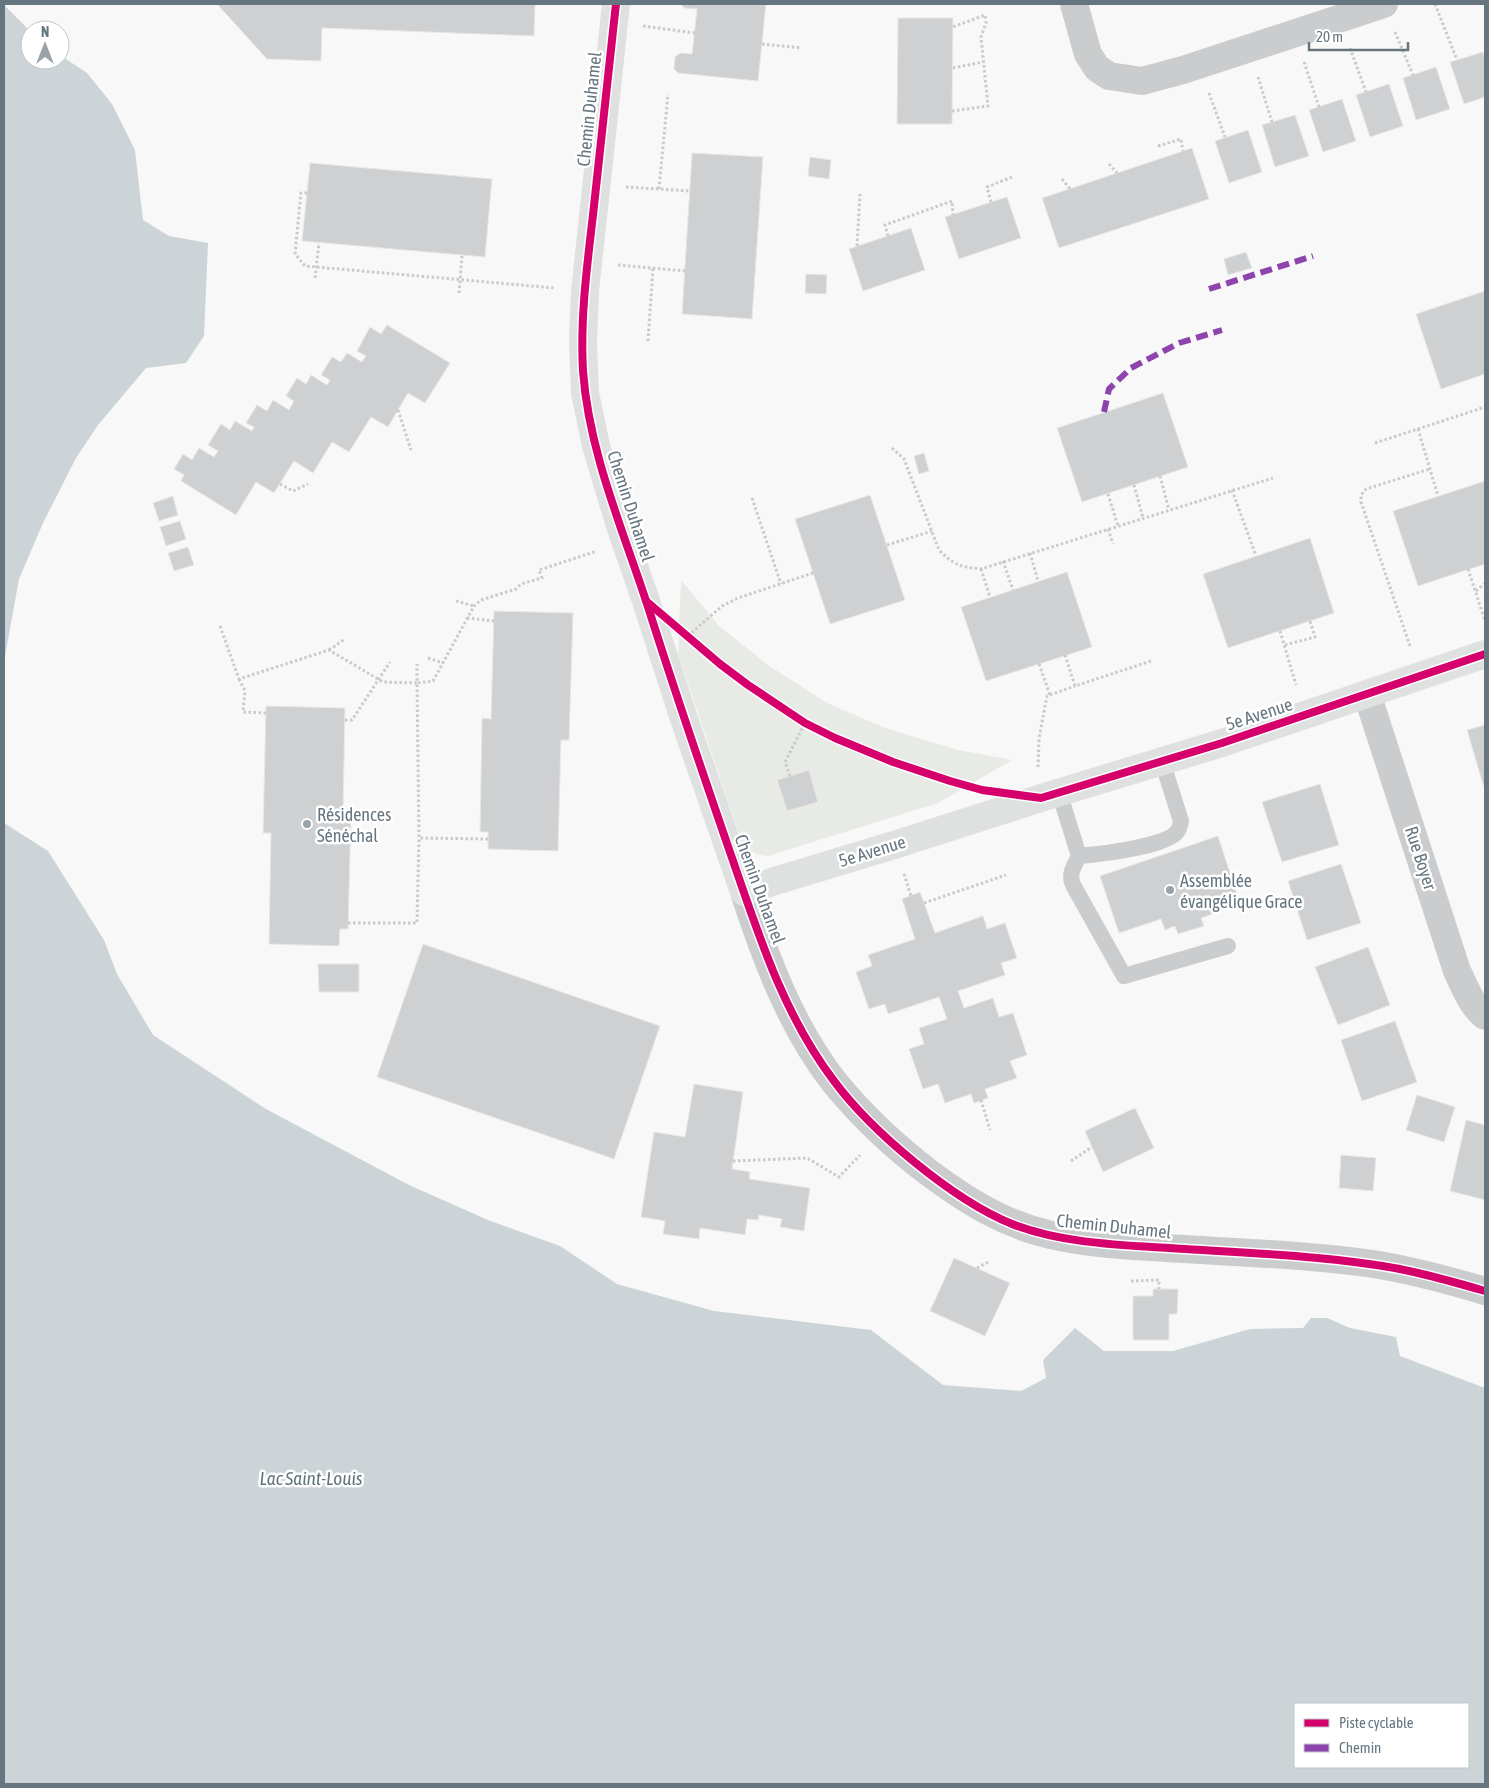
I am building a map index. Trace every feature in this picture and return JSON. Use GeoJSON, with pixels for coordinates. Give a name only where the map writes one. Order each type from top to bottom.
{"type":"FeatureCollection","features":[{"type":"Feature","properties":{"kind":"street"},"geometry":{"type":"LineString","coordinates":[[1074,4],[1088,54],[1098,68],[1109,76],[1142,80],[1157,78],[1384,4]]}},
{"type":"Feature","properties":{"kind":"street","name":"Chemin Duhamel"},"geometry":{"type":"LineString","coordinates":[[615,13],[585,292],[583,368],[590,418],[596,446],[621,530],[758,935],[798,1026],[834,1082],[858,1110],[881,1132],[928,1171],[984,1211],[1015,1225],[1051,1235],[1091,1242],[1304,1257],[1373,1264],[1446,1279],[1485,1291]]}},
{"type":"Feature","properties":{"kind":"street","name":"5e Avenue"},"geometry":{"type":"LineString","coordinates":[[744,892],[1162,761],[1485,654]]}},
{"type":"Feature","properties":{"kind":"street","name":"Rue Boyer"},"geometry":{"type":"LineString","coordinates":[[1367,694],[1457,971],[1468,996],[1485,1016]]}},
{"type":"Feature","properties":{"kind":"lane"},"geometry":{"type":"LineString","coordinates":[[1079,856],[1124,851],[1173,836],[1180,830],[1181,821],[1162,761]]}},
{"type":"Feature","properties":{"kind":"lane"},"geometry":{"type":"LineString","coordinates":[[1050,795],[1079,856]]}},
{"type":"Feature","properties":{"kind":"lane"},"geometry":{"type":"LineString","coordinates":[[1079,856],[1071,870],[1070,878],[1124,976],[1228,946]]}},
{"type":"Feature","properties":{"kind":"path"},"geometry":{"type":"LineString","coordinates":[[1384,4],[1413,75]]}},
{"type":"Feature","properties":{"kind":"path"},"geometry":{"type":"LineString","coordinates":[[1435,4],[1457,60]]}},
{"type":"Feature","properties":{"kind":"path"},"geometry":{"type":"LineString","coordinates":[[615,13],[695,32]]}},
{"type":"Feature","properties":{"kind":"path"},"geometry":{"type":"LineString","coordinates":[[952,111],[988,106],[981,37],[986,23],[985,15],[953,27]]}},
{"type":"Feature","properties":{"kind":"path"},"geometry":{"type":"LineString","coordinates":[[1339,19],[1366,92]]}},
{"type":"Feature","properties":{"kind":"path"},"geometry":{"type":"LineString","coordinates":[[1294,33],[1319,106]]}},
{"type":"Feature","properties":{"kind":"path"},"geometry":{"type":"LineString","coordinates":[[762,44],[801,48]]}},
{"type":"Feature","properties":{"kind":"path"},"geometry":{"type":"LineString","coordinates":[[1249,48],[1272,122]]}},
{"type":"Feature","properties":{"kind":"path"},"geometry":{"type":"LineString","coordinates":[[953,68],[983,62]]}},
{"type":"Feature","properties":{"kind":"path"},"geometry":{"type":"LineString","coordinates":[[1199,64],[1225,137]]}},
{"type":"Feature","properties":{"kind":"path"},"geometry":{"type":"LineString","coordinates":[[659,189],[668,94]]}},
{"type":"Feature","properties":{"kind":"path"},"geometry":{"type":"LineString","coordinates":[[1158,146],[1181,139],[1184,151]]}},
{"type":"Feature","properties":{"kind":"path"},"geometry":{"type":"LineString","coordinates":[[1109,164],[1117,173]]}},
{"type":"Feature","properties":{"kind":"path"},"geometry":{"type":"LineString","coordinates":[[991,202],[987,187],[1012,177]]}},
{"type":"Feature","properties":{"kind":"path"},"geometry":{"type":"LineString","coordinates":[[1062,179],[1070,189]]}},
{"type":"Feature","properties":{"kind":"path"},"geometry":{"type":"LineString","coordinates":[[596,184],[690,191]]}},
{"type":"Feature","properties":{"kind":"path"},"geometry":{"type":"LineString","coordinates":[[307,193],[300,193],[295,254],[305,266],[585,292]]}},
{"type":"Feature","properties":{"kind":"path"},"geometry":{"type":"LineString","coordinates":[[857,246],[860,194]]}},
{"type":"Feature","properties":{"kind":"path"},"geometry":{"type":"LineString","coordinates":[[888,236],[885,225],[952,201],[953,215]]}},
{"type":"Feature","properties":{"kind":"path"},"geometry":{"type":"LineString","coordinates":[[315,278],[319,243]]}},
{"type":"Feature","properties":{"kind":"path"},"geometry":{"type":"LineString","coordinates":[[459,293],[462,256]]}},
{"type":"Feature","properties":{"kind":"path"},"geometry":{"type":"LineString","coordinates":[[588,263],[685,271]]}},
{"type":"Feature","properties":{"kind":"path"},"geometry":{"type":"LineString","coordinates":[[648,341],[654,268]]}},
{"type":"Feature","properties":{"kind":"path"},"geometry":{"type":"LineString","coordinates":[[1374,443],[1485,407]]}},
{"type":"Feature","properties":{"kind":"path"},"geometry":{"type":"LineString","coordinates":[[398,410],[412,450]]}},
{"type":"Feature","properties":{"kind":"path"},"geometry":{"type":"LineString","coordinates":[[1418,429],[1438,496]]}},
{"type":"Feature","properties":{"kind":"path"},"geometry":{"type":"LineString","coordinates":[[892,448],[904,459],[939,550],[950,561],[962,567],[981,569],[1273,478]]}},
{"type":"Feature","properties":{"kind":"path"},"geometry":{"type":"LineString","coordinates":[[1420,675],[1360,502],[1360,495],[1366,489],[1430,469]]}},
{"type":"Feature","properties":{"kind":"path"},"geometry":{"type":"LineString","coordinates":[[1160,476],[1169,510]]}},
{"type":"Feature","properties":{"kind":"path"},"geometry":{"type":"LineString","coordinates":[[280,484],[293,491],[308,484]]}},
{"type":"Feature","properties":{"kind":"path"},"geometry":{"type":"LineString","coordinates":[[1134,485],[1143,518]]}},
{"type":"Feature","properties":{"kind":"path"},"geometry":{"type":"LineString","coordinates":[[1232,490],[1256,556]]}},
{"type":"Feature","properties":{"kind":"path"},"geometry":{"type":"LineString","coordinates":[[1108,494],[1118,526]]}},
{"type":"Feature","properties":{"kind":"path"},"geometry":{"type":"LineString","coordinates":[[752,498],[781,584]]}},
{"type":"Feature","properties":{"kind":"path"},"geometry":{"type":"LineString","coordinates":[[1108,529],[1113,544]]}},
{"type":"Feature","properties":{"kind":"path"},"geometry":{"type":"LineString","coordinates":[[887,545],[932,531]]}},
{"type":"Feature","properties":{"kind":"path"},"geometry":{"type":"LineString","coordinates":[[329,650],[383,682],[417,683],[433,681],[474,606],[481,600],[516,589],[521,584],[542,578],[539,570],[598,550]]}},
{"type":"Feature","properties":{"kind":"path"},"geometry":{"type":"LineString","coordinates":[[1030,553],[1038,581]]}},
{"type":"Feature","properties":{"kind":"path"},"geometry":{"type":"LineString","coordinates":[[1003,562],[1013,590]]}},
{"type":"Feature","properties":{"kind":"path"},"geometry":{"type":"LineString","coordinates":[[981,569],[990,597]]}},
{"type":"Feature","properties":{"kind":"path"},"geometry":{"type":"LineString","coordinates":[[1468,569],[1485,621]]}},
{"type":"Feature","properties":{"kind":"path"},"geometry":{"type":"LineString","coordinates":[[646,601],[691,639],[722,606],[738,598],[813,573]]}},
{"type":"Feature","properties":{"kind":"path"},"geometry":{"type":"LineString","coordinates":[[1476,591],[1485,583]]}},
{"type":"Feature","properties":{"kind":"path"},"geometry":{"type":"LineString","coordinates":[[456,601],[474,606]]}},
{"type":"Feature","properties":{"kind":"path"},"geometry":{"type":"LineString","coordinates":[[468,618],[494,621]]}},
{"type":"Feature","properties":{"kind":"path"},"geometry":{"type":"LineString","coordinates":[[1285,645],[1315,637],[1310,621]]}},
{"type":"Feature","properties":{"kind":"path"},"geometry":{"type":"LineString","coordinates":[[220,626],[244,691],[243,712],[266,713]]}},
{"type":"Feature","properties":{"kind":"path"},"geometry":{"type":"LineString","coordinates":[[1280,630],[1305,715]]}},
{"type":"Feature","properties":{"kind":"path"},"geometry":{"type":"LineString","coordinates":[[240,679],[329,650],[345,639]]}},
{"type":"Feature","properties":{"kind":"path"},"geometry":{"type":"LineString","coordinates":[[1065,655],[1075,686]]}},
{"type":"Feature","properties":{"kind":"path"},"geometry":{"type":"LineString","coordinates":[[428,658],[443,662]]}},
{"type":"Feature","properties":{"kind":"path"},"geometry":{"type":"LineString","coordinates":[[1050,795],[1037,760],[1047,696],[1151,661]]}},
{"type":"Feature","properties":{"kind":"path"},"geometry":{"type":"LineString","coordinates":[[345,720],[352,720],[390,662]]}},
{"type":"Feature","properties":{"kind":"path"},"geometry":{"type":"LineString","coordinates":[[348,923],[417,923],[419,838],[417,664]]}},
{"type":"Feature","properties":{"kind":"path"},"geometry":{"type":"LineString","coordinates":[[1040,664],[1050,694]]}},
{"type":"Feature","properties":{"kind":"path"},"geometry":{"type":"LineString","coordinates":[[790,776],[785,762],[809,725],[798,718]]}},
{"type":"Feature","properties":{"kind":"path"},"geometry":{"type":"LineString","coordinates":[[419,838],[488,839]]}},
{"type":"Feature","properties":{"kind":"path"},"geometry":{"type":"LineString","coordinates":[[902,868],[911,896]]}},
{"type":"Feature","properties":{"kind":"path"},"geometry":{"type":"LineString","coordinates":[[924,903],[1006,874]]}},
{"type":"Feature","properties":{"kind":"path"},"geometry":{"type":"LineString","coordinates":[[981,1100],[990,1130]]}},
{"type":"Feature","properties":{"kind":"path"},"geometry":{"type":"LineString","coordinates":[[733,1161],[807,1158],[839,1177],[881,1132]]}},
{"type":"Feature","properties":{"kind":"path"},"geometry":{"type":"LineString","coordinates":[[1071,1161],[1092,1147]]}},
{"type":"Feature","properties":{"kind":"path"},"geometry":{"type":"LineString","coordinates":[[977,1268],[990,1260]]}},
{"type":"Feature","properties":{"kind":"path"},"geometry":{"type":"LineString","coordinates":[[1130,1281],[1159,1280],[1159,1289]]}},
{"type":"Feature","properties":{"kind":"shaded area"},"geometry":{"type":"Polygon","coordinates":[[[681,580],[719,626],[768,665],[827,703],[885,728],[958,750],[1012,760],[938,803],[768,856],[752,852],[741,840],[678,654],[681,580]]]}},
{"type":"Feature","properties":{"kind":"water"},"geometry":{"type":"Polygon","coordinates":[[[4,5],[20,21],[20,70],[70,70],[70,62],[87,73],[112,104],[135,150],[143,220],[169,236],[208,243],[204,336],[186,363],[146,368],[98,425],[76,458],[43,523],[19,579],[4,662],[4,5]]]}},
{"type":"Feature","properties":{"kind":"water","name":"Lac Saint-Louis"},"geometry":{"type":"Polygon","coordinates":[[[4,823],[48,851],[104,940],[117,974],[153,1035],[266,1109],[409,1185],[488,1220],[560,1246],[617,1284],[714,1311],[871,1330],[943,1385],[1021,1391],[1046,1378],[1043,1360],[1075,1328],[1104,1351],[1173,1351],[1250,1329],[1303,1328],[1311,1318],[1327,1318],[1350,1328],[1396,1337],[1400,1356],[1485,1388],[1485,1784],[4,1784],[4,823]]]}},
{"type":"Feature","properties":{"kind":"building"},"geometry":{"type":"Polygon","coordinates":[[[217,4],[535,4],[534,36],[322,28],[321,61],[267,59],[217,4]]]}},
{"type":"Feature","properties":{"kind":"building"},"geometry":{"type":"Polygon","coordinates":[[[681,4],[766,4],[758,81],[678,73],[674,69],[675,57],[680,53],[692,54],[697,9],[684,8],[681,4]]]}},
{"type":"Feature","properties":{"kind":"building"},"geometry":{"type":"Polygon","coordinates":[[[898,18],[953,18],[952,124],[897,124],[898,18]]]}},
{"type":"Feature","properties":{"kind":"building"},"geometry":{"type":"Polygon","coordinates":[[[1483,52],[1485,59],[1485,97],[1464,104],[1450,62],[1483,52]]]}},
{"type":"Feature","properties":{"kind":"building"},"geometry":{"type":"Polygon","coordinates":[[[1436,67],[1450,109],[1416,120],[1403,78],[1436,67]]]}},
{"type":"Feature","properties":{"kind":"building"},"geometry":{"type":"Polygon","coordinates":[[[1389,84],[1403,126],[1370,137],[1356,95],[1389,84]]]}},
{"type":"Feature","properties":{"kind":"building"},"geometry":{"type":"Polygon","coordinates":[[[1342,99],[1356,141],[1323,152],[1309,110],[1342,99]]]}},
{"type":"Feature","properties":{"kind":"building"},"geometry":{"type":"Polygon","coordinates":[[[1295,115],[1309,156],[1275,167],[1262,125],[1295,115]]]}},
{"type":"Feature","properties":{"kind":"building"},"geometry":{"type":"Polygon","coordinates":[[[1248,130],[1262,172],[1229,183],[1215,141],[1248,130]]]}},
{"type":"Feature","properties":{"kind":"building"},"geometry":{"type":"Polygon","coordinates":[[[1192,148],[1209,199],[1059,248],[1042,198],[1192,148]]]}},
{"type":"Feature","properties":{"kind":"building"},"geometry":{"type":"Polygon","coordinates":[[[692,153],[763,157],[752,319],[682,314],[692,153]]]}},
{"type":"Feature","properties":{"kind":"building"},"geometry":{"type":"Polygon","coordinates":[[[810,157],[831,160],[829,179],[808,176],[810,157]]]}},
{"type":"Feature","properties":{"kind":"building"},"geometry":{"type":"Polygon","coordinates":[[[310,163],[492,179],[485,257],[302,241],[310,163]]]}},
{"type":"Feature","properties":{"kind":"building"},"geometry":{"type":"Polygon","coordinates":[[[1007,197],[1021,238],[959,259],[945,217],[1007,197]]]}},
{"type":"Feature","properties":{"kind":"building"},"geometry":{"type":"Polygon","coordinates":[[[911,228],[925,270],[863,291],[849,249],[911,228]]]}},
{"type":"Feature","properties":{"kind":"building"},"geometry":{"type":"Polygon","coordinates":[[[1246,252],[1252,268],[1228,275],[1224,259],[1246,252]]]}},
{"type":"Feature","properties":{"kind":"building"},"geometry":{"type":"Polygon","coordinates":[[[806,274],[827,275],[826,294],[805,293],[806,274]]]}},
{"type":"Feature","properties":{"kind":"building"},"geometry":{"type":"Polygon","coordinates":[[[1485,291],[1485,374],[1441,389],[1416,314],[1485,291]]]}},
{"type":"Feature","properties":{"kind":"building"},"geometry":{"type":"Polygon","coordinates":[[[387,325],[450,363],[425,403],[408,393],[388,427],[371,417],[349,452],[332,442],[313,473],[294,461],[274,493],[256,482],[236,515],[181,481],[184,475],[174,469],[183,454],[192,460],[199,448],[214,457],[218,451],[208,445],[221,424],[230,430],[235,421],[252,431],[254,427],[246,423],[257,405],[267,411],[273,400],[289,410],[294,401],[286,396],[297,378],[306,384],[311,375],[327,385],[330,380],[321,375],[332,357],[341,362],[347,353],[362,362],[366,356],[357,351],[370,327],[381,334],[387,325]]]}},
{"type":"Feature","properties":{"kind":"building"},"geometry":{"type":"Polygon","coordinates":[[[1163,393],[1188,467],[1082,502],[1057,428],[1163,393]]]}},
{"type":"Feature","properties":{"kind":"building"},"geometry":{"type":"Polygon","coordinates":[[[924,453],[929,471],[919,474],[914,456],[924,453]]]}},
{"type":"Feature","properties":{"kind":"building"},"geometry":{"type":"Polygon","coordinates":[[[1485,481],[1485,564],[1418,586],[1393,511],[1485,481]]]}},
{"type":"Feature","properties":{"kind":"building"},"geometry":{"type":"Polygon","coordinates":[[[870,495],[905,600],[830,624],[795,519],[870,495]]]}},
{"type":"Feature","properties":{"kind":"building"},"geometry":{"type":"Polygon","coordinates":[[[173,496],[178,515],[159,521],[153,503],[173,496]]]}},
{"type":"Feature","properties":{"kind":"building"},"geometry":{"type":"Polygon","coordinates":[[[180,521],[186,539],[166,546],[160,527],[180,521]]]}},
{"type":"Feature","properties":{"kind":"building"},"geometry":{"type":"Polygon","coordinates":[[[1310,538],[1334,613],[1228,648],[1203,574],[1310,538]]]}},
{"type":"Feature","properties":{"kind":"building"},"geometry":{"type":"Polygon","coordinates":[[[188,547],[194,565],[174,571],[168,553],[188,547]]]}},
{"type":"Feature","properties":{"kind":"building"},"geometry":{"type":"Polygon","coordinates":[[[1067,572],[1092,647],[986,681],[961,607],[1067,572]]]}},
{"type":"Feature","properties":{"kind":"building"},"geometry":{"type":"Polygon","coordinates":[[[494,611],[573,613],[569,740],[561,740],[558,851],[488,849],[488,832],[480,832],[482,718],[491,719],[494,611]]]}},
{"type":"Feature","properties":{"kind":"building","name":"Résidences Sénéchal"},"geometry":{"type":"Polygon","coordinates":[[[266,706],[345,708],[343,815],[351,815],[348,929],[340,929],[339,946],[269,944],[271,833],[263,833],[266,706]]]}},
{"type":"Feature","properties":{"kind":"building"},"geometry":{"type":"Polygon","coordinates":[[[1485,725],[1485,791],[1467,730],[1485,725]]]}},
{"type":"Feature","properties":{"kind":"building"},"geometry":{"type":"Polygon","coordinates":[[[809,770],[818,802],[787,811],[777,780],[809,770]]]}},
{"type":"Feature","properties":{"kind":"building"},"geometry":{"type":"Polygon","coordinates":[[[1320,784],[1339,845],[1282,862],[1262,802],[1320,784]]]}},
{"type":"Feature","properties":{"kind":"building","name":"Assemblée évangélique Grace"},"geometry":{"type":"Polygon","coordinates":[[[1218,836],[1240,904],[1201,918],[1204,926],[1178,934],[1175,926],[1165,930],[1161,919],[1119,933],[1100,876],[1218,836]]]}},
{"type":"Feature","properties":{"kind":"building"},"geometry":{"type":"Polygon","coordinates":[[[1341,864],[1361,923],[1307,940],[1288,881],[1341,864]]]}},
{"type":"Feature","properties":{"kind":"building"},"geometry":{"type":"Polygon","coordinates":[[[920,892],[935,933],[983,916],[987,929],[1005,923],[1017,958],[1001,963],[1005,975],[958,991],[964,1008],[993,998],[999,1017],[1013,1013],[1027,1055],[1010,1061],[1017,1078],[985,1089],[988,1098],[974,1103],[971,1094],[945,1103],[938,1084],[923,1089],[909,1049],[924,1044],[919,1028],[947,1019],[939,997],[888,1014],[885,1004],[869,1009],[856,972],[872,966],[868,955],[915,939],[902,899],[920,892]]]}},
{"type":"Feature","properties":{"kind":"building"},"geometry":{"type":"Polygon","coordinates":[[[423,944],[660,1026],[614,1159],[377,1077],[423,944]]]}},
{"type":"Feature","properties":{"kind":"building"},"geometry":{"type":"Polygon","coordinates":[[[1368,947],[1390,1005],[1338,1025],[1315,967],[1368,947]]]}},
{"type":"Feature","properties":{"kind":"building"},"geometry":{"type":"Polygon","coordinates":[[[318,964],[359,964],[359,992],[319,992],[318,964]]]}},
{"type":"Feature","properties":{"kind":"building"},"geometry":{"type":"Polygon","coordinates":[[[1395,1021],[1417,1082],[1362,1101],[1341,1040],[1395,1021]]]}},
{"type":"Feature","properties":{"kind":"building"},"geometry":{"type":"Polygon","coordinates":[[[694,1084],[743,1092],[732,1169],[750,1172],[749,1179],[810,1188],[804,1231],[780,1227],[782,1219],[759,1215],[758,1220],[747,1219],[745,1235],[700,1228],[699,1239],[663,1234],[665,1221],[641,1217],[654,1132],[685,1137],[694,1084]]]}},
{"type":"Feature","properties":{"kind":"building"},"geometry":{"type":"Polygon","coordinates":[[[1417,1095],[1455,1107],[1444,1142],[1406,1130],[1417,1095]]]}},
{"type":"Feature","properties":{"kind":"building"},"geometry":{"type":"Polygon","coordinates":[[[1135,1108],[1154,1148],[1103,1172],[1085,1131],[1135,1108]]]}},
{"type":"Feature","properties":{"kind":"building"},"geometry":{"type":"Polygon","coordinates":[[[1466,1120],[1485,1125],[1485,1200],[1450,1191],[1466,1120]]]}},
{"type":"Feature","properties":{"kind":"building"},"geometry":{"type":"Polygon","coordinates":[[[1341,1155],[1376,1158],[1373,1191],[1339,1188],[1341,1155]]]}},
{"type":"Feature","properties":{"kind":"building"},"geometry":{"type":"Polygon","coordinates":[[[954,1258],[1010,1283],[985,1336],[930,1311],[954,1258]]]}},
{"type":"Feature","properties":{"kind":"building"},"geometry":{"type":"Polygon","coordinates":[[[1153,1289],[1178,1289],[1177,1314],[1169,1314],[1169,1340],[1133,1340],[1133,1296],[1153,1296],[1153,1289]]]}},
{"type":"Feature","properties":{"kind":"marked path"},"geometry":{"type":"LineString","coordinates":[[1209,289],[1313,256]]}},
{"type":"Feature","properties":{"kind":"marked path"},"geometry":{"type":"LineString","coordinates":[[1104,412],[1109,389],[1131,368],[1179,343],[1222,330]]}},
{"type":"Feature","properties":{"kind":"cycle path"},"geometry":{"type":"LineString","coordinates":[[616,4],[583,312],[583,371],[592,432],[609,492],[751,914],[786,1001],[816,1055],[850,1101],[915,1163],[965,1199],[1012,1224],[1054,1236],[1097,1243],[1300,1256],[1384,1266],[1485,1291]]}},
{"type":"Feature","properties":{"kind":"cycle path"},"geometry":{"type":"LineString","coordinates":[[646,601],[720,664],[748,685],[805,723],[835,738],[893,762],[950,781],[982,790],[1041,798],[1222,743],[1485,654]]}},
{"type":"Feature","properties":{"kind":"place","name":"Résidences Sénéchal"},"geometry":{"type":"Point","coordinates":[307,824]}},
{"type":"Feature","properties":{"kind":"place","name":"Assemblée évangélique Grace"},"geometry":{"type":"Point","coordinates":[1170,890]}}]}
